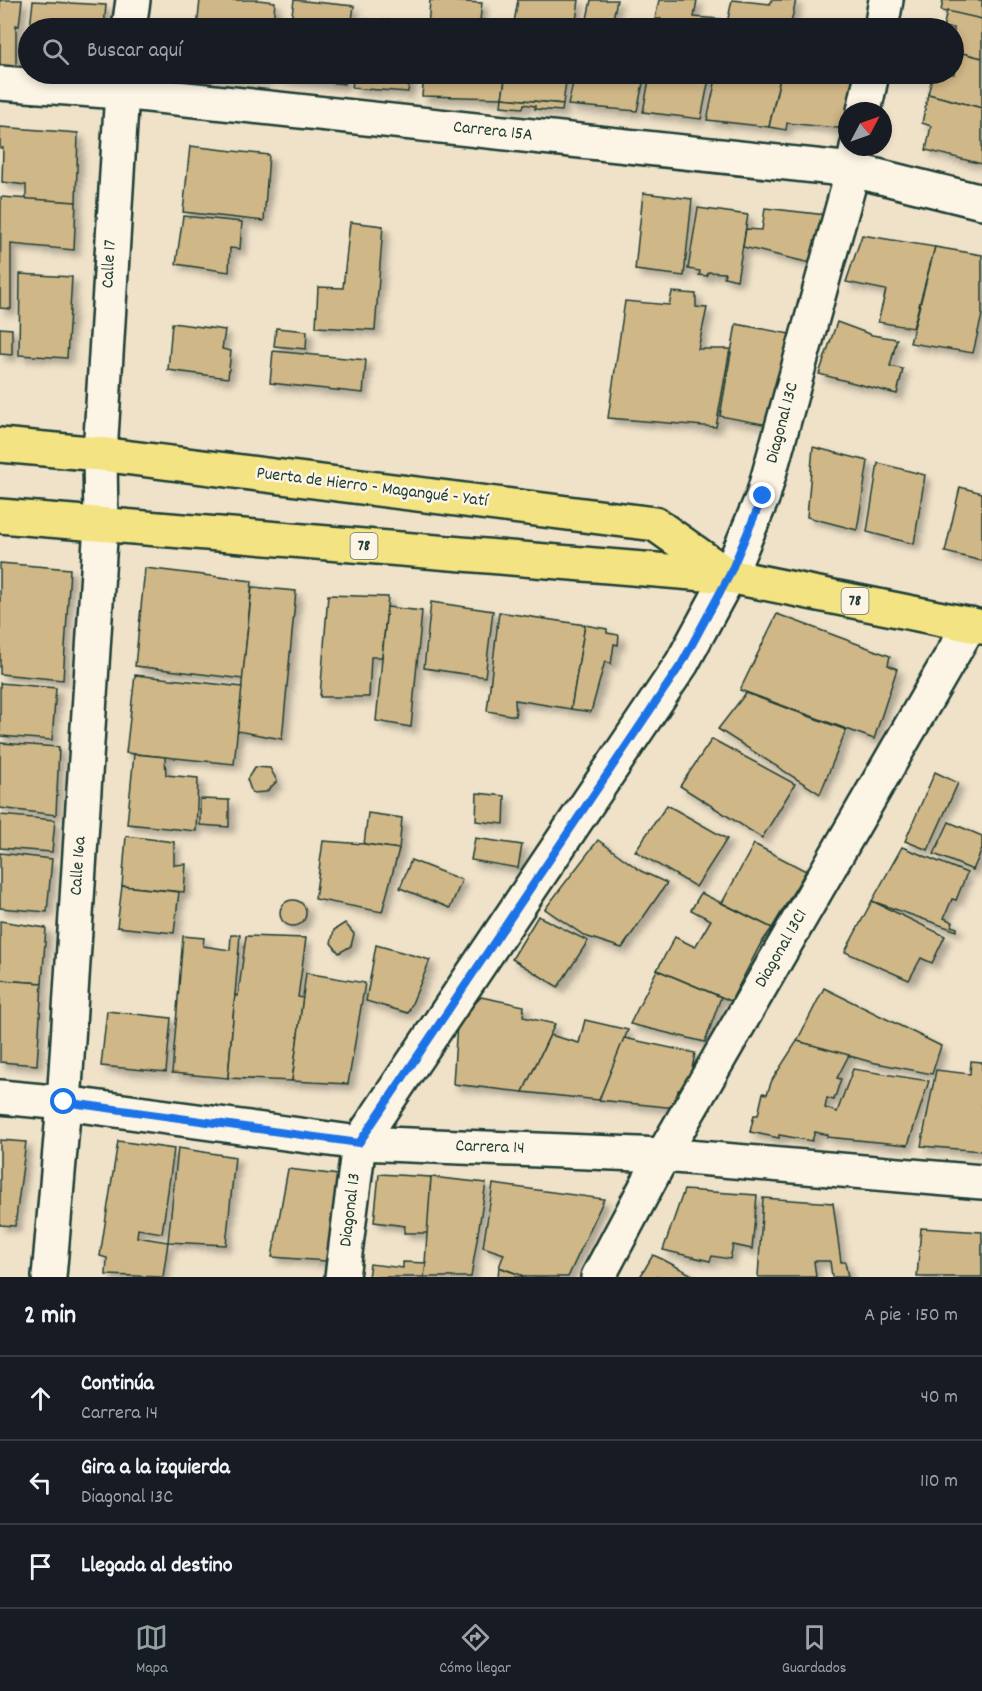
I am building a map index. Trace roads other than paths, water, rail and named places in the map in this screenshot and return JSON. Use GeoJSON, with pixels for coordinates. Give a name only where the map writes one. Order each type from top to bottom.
{"type":"FeatureCollection","features":[{"type":"Feature","properties":{"kind":"highway","name":"Puerta de Hierro - Magangué - Yatí"},"geometry":{"type":"LineString","coordinates":[[0,445],[99,454],[655,524],[729,576]]}},
{"type":"Feature","properties":{"kind":"highway","name":"Puerta de Hierro - Magangué - Yatí"},"geometry":{"type":"LineString","coordinates":[[0,516],[729,576],[976,625]]}},
{"type":"Feature","properties":{"kind":"street"},"geometry":{"type":"LineString","coordinates":[[130,18],[133,0]]}},
{"type":"Feature","properties":{"kind":"street"},"geometry":{"type":"LineString","coordinates":[[883,18],[886,0]]}},
{"type":"Feature","properties":{"kind":"street","name":"Carrera 15A"},"geometry":{"type":"LineString","coordinates":[[0,83],[18,83]]}},
{"type":"Feature","properties":{"kind":"street","name":"Calle 17"},"geometry":{"type":"LineString","coordinates":[[99,454],[121,84]]}},
{"type":"Feature","properties":{"kind":"street","name":"Carrera 15A"},"geometry":{"type":"LineString","coordinates":[[131,84],[855,158],[982,202]]}},
{"type":"Feature","properties":{"kind":"street"},"geometry":{"type":"LineString","coordinates":[[866,102],[870,84]]}},
{"type":"Feature","properties":{"kind":"street","name":"Diagonal 13C"},"geometry":{"type":"LineString","coordinates":[[359,1143],[682,663],[729,576],[763,496],[855,158]]}},
{"type":"Feature","properties":{"kind":"street","name":"Calle 16a"},"geometry":{"type":"LineString","coordinates":[[49,1277],[64,1102],[101,524],[99,454]]}},
{"type":"Feature","properties":{"kind":"street","name":"Diagonal 13C1"},"geometry":{"type":"LineString","coordinates":[[598,1277],[663,1155],[976,625]]}},
{"type":"Feature","properties":{"kind":"street","name":"Carrera 14"},"geometry":{"type":"LineString","coordinates":[[0,1097],[64,1102],[359,1143],[663,1155],[982,1182]]}},
{"type":"Feature","properties":{"kind":"street","name":"Diagonal 13"},"geometry":{"type":"LineString","coordinates":[[342,1277],[359,1143]]}}]}
